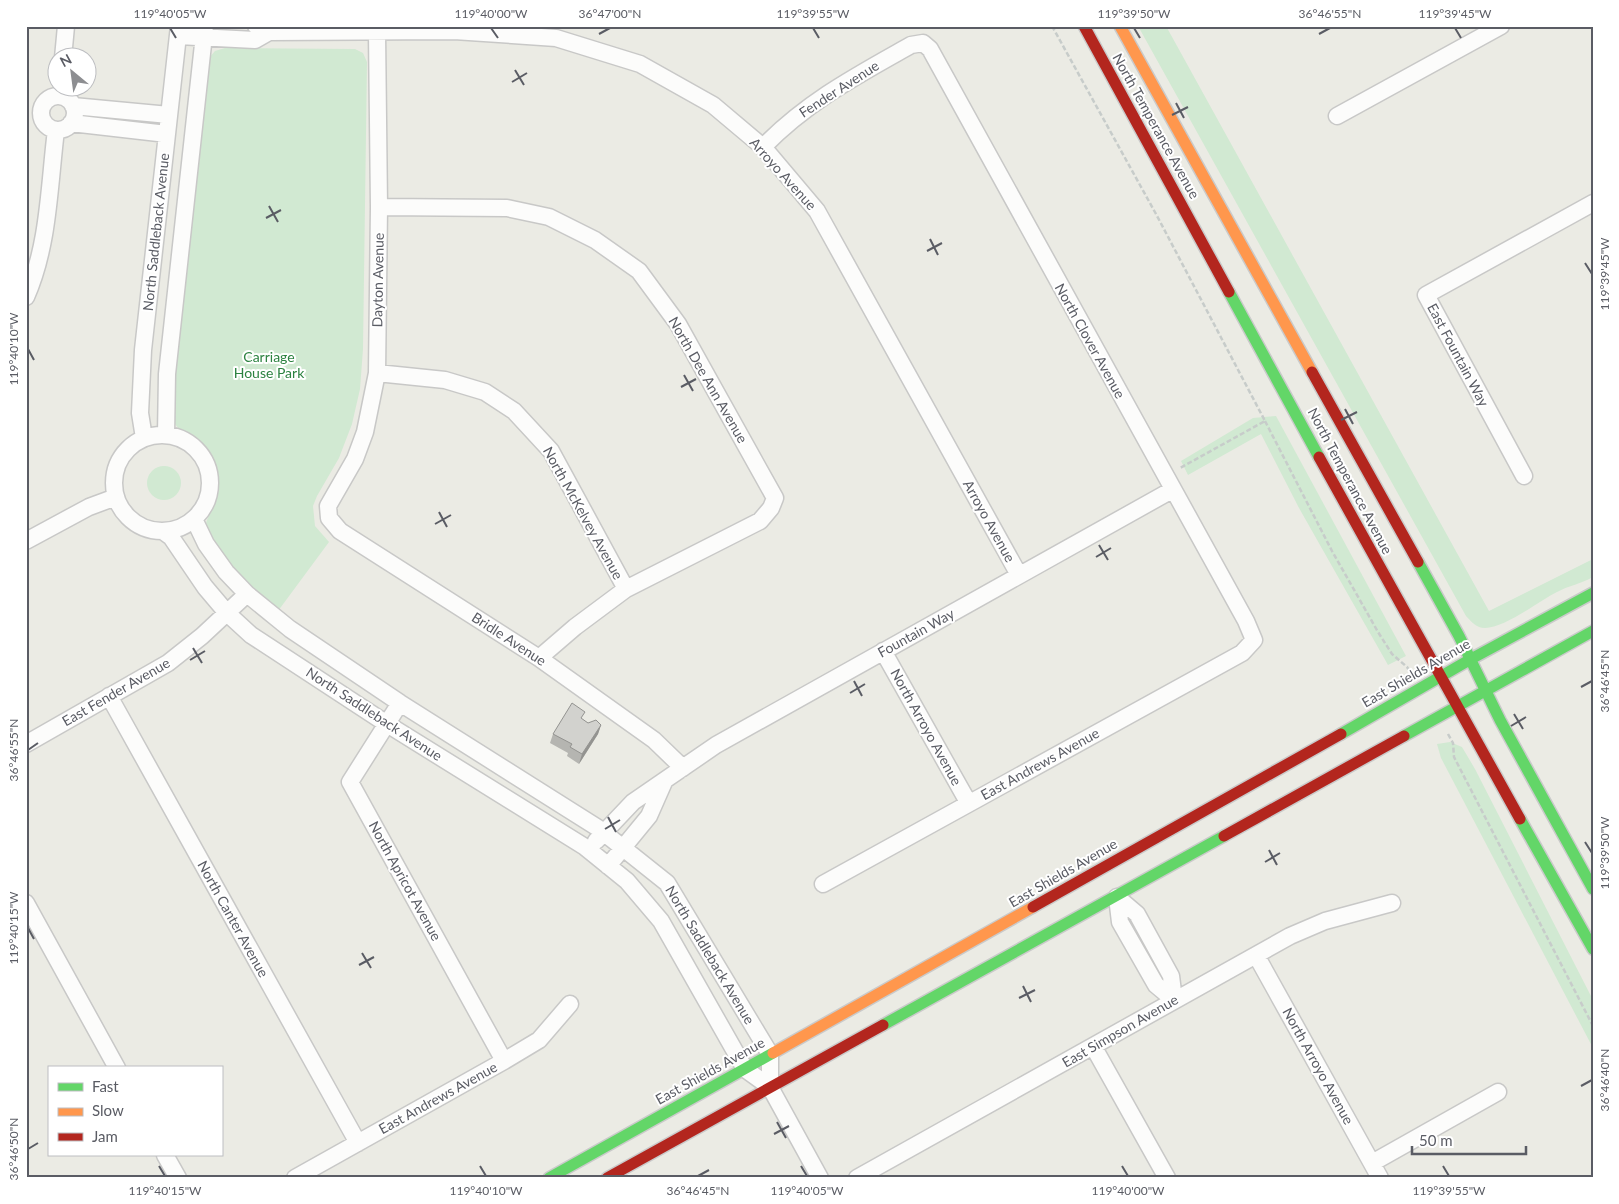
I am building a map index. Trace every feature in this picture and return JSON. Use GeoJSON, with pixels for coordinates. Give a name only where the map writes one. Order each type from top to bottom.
{"type":"FeatureCollection","features":[{"type":"Feature","properties":{"kind":"main road","name":"North Temperance Avenue"},"geometry":{"type":"LineString","coordinates":[[1084,26],[1440,677],[1593,949]]}},
{"type":"Feature","properties":{"kind":"main road","name":"North Temperance Avenue"},"geometry":{"type":"LineString","coordinates":[[1120,26],[1470,659],[1593,889]]}},
{"type":"Feature","properties":{"kind":"main road","name":"East Shields Avenue"},"geometry":{"type":"LineString","coordinates":[[549,1178],[746,1069],[1470,659],[1593,594]]}},
{"type":"Feature","properties":{"kind":"main road"},"geometry":{"type":"LineString","coordinates":[[607,1178],[1117,897],[1593,631]]}},
{"type":"Feature","properties":{"kind":"street"},"geometry":{"type":"LineString","coordinates":[[64,48],[66,26]]}},
{"type":"Feature","properties":{"kind":"street"},"geometry":{"type":"LineString","coordinates":[[1337,116],[1500,26]]}},
{"type":"Feature","properties":{"kind":"street","name":"Arroyo Avenue"},"geometry":{"type":"LineString","coordinates":[[179,31],[205,32],[255,40],[263,29],[377,33],[530,30],[640,64],[713,105],[763,148],[816,211],[1019,575]]}},
{"type":"Feature","properties":{"kind":"street","name":"North Saddleback Avenue"},"geometry":{"type":"LineString","coordinates":[[144,438],[140,413],[143,350],[179,31]]}},
{"type":"Feature","properties":{"kind":"street","name":"North Saddleback Avenue"},"geometry":{"type":"LineString","coordinates":[[166,435],[167,374],[205,32]]}},
{"type":"Feature","properties":{"kind":"street","name":"Dayton Avenue"},"geometry":{"type":"LineString","coordinates":[[329,518],[328,506],[354,459],[365,432],[377,373],[379,207],[377,33]]}},
{"type":"Feature","properties":{"kind":"street","name":"Fender Avenue"},"geometry":{"type":"LineString","coordinates":[[763,148],[786,124],[810,104],[911,44],[923,43]]}},
{"type":"Feature","properties":{"kind":"street","name":"North Clover Avenue"},"geometry":{"type":"LineString","coordinates":[[923,43],[935,58],[1246,621],[1254,640]]}},
{"type":"Feature","properties":{"kind":"street"},"geometry":{"type":"LineString","coordinates":[[51,98],[34,110],[45,123],[56,130],[71,124],[75,115],[73,106],[66,98]]}},
{"type":"Feature","properties":{"kind":"street"},"geometry":{"type":"LineString","coordinates":[[73,106],[169,115]]}},
{"type":"Feature","properties":{"kind":"street"},"geometry":{"type":"LineString","coordinates":[[71,124],[167,134]]}},
{"type":"Feature","properties":{"kind":"street"},"geometry":{"type":"LineString","coordinates":[[26,297],[38,270],[44,240],[56,130]]}},
{"type":"Feature","properties":{"kind":"street","name":"East Fountain Way"},"geometry":{"type":"LineString","coordinates":[[1524,476],[1426,295],[1592,206]]}},
{"type":"Feature","properties":{"kind":"street","name":"North Dee Ann Avenue"},"geometry":{"type":"LineString","coordinates":[[379,207],[507,208],[549,217],[595,240],[639,271],[678,324],[775,498],[771,508],[760,521],[626,589]]}},
{"type":"Feature","properties":{"kind":"street","name":"North McKelvey Avenue"},"geometry":{"type":"LineString","coordinates":[[377,373],[446,380],[485,392],[514,411],[551,451],[626,589]]}},
{"type":"Feature","properties":{"kind":"street"},"geometry":{"type":"LineString","coordinates":[[166,435],[182,439],[196,449],[206,462],[211,478],[209,495],[202,510],[194,520],[177,529],[164,532],[138,525],[127,517],[116,497],[114,476],[120,460],[130,447],[144,438],[166,435]]}},
{"type":"Feature","properties":{"kind":"street","name":"Fountain Way"},"geometry":{"type":"LineString","coordinates":[[589,851],[603,832],[633,802],[716,745],[1019,575],[1169,483]]}},
{"type":"Feature","properties":{"kind":"street"},"geometry":{"type":"LineString","coordinates":[[26,541],[88,507],[116,497]]}},
{"type":"Feature","properties":{"kind":"street","name":"Bridle Avenue"},"geometry":{"type":"LineString","coordinates":[[329,518],[340,531],[539,658],[654,740],[683,768]]}},
{"type":"Feature","properties":{"kind":"street","name":"North Saddleback Avenue"},"geometry":{"type":"LineString","coordinates":[[194,520],[214,557],[246,594],[290,629],[400,703],[603,832],[667,883],[770,1054]]}},
{"type":"Feature","properties":{"kind":"street","name":"North Saddleback Avenue"},"geometry":{"type":"LineString","coordinates":[[164,532],[171,537],[204,587],[227,613],[251,634],[387,724],[589,851],[627,881],[660,921],[746,1069],[770,1087]]}},
{"type":"Feature","properties":{"kind":"street"},"geometry":{"type":"LineString","coordinates":[[539,658],[575,627],[626,589]]}},
{"type":"Feature","properties":{"kind":"street","name":"East Fender Avenue"},"geometry":{"type":"LineString","coordinates":[[26,744],[168,663],[202,636],[246,594]]}},
{"type":"Feature","properties":{"kind":"street","name":"East Andrews Avenue"},"geometry":{"type":"LineString","coordinates":[[822,884],[1242,653],[1254,640]]}},
{"type":"Feature","properties":{"kind":"street","name":"North Arroyo Avenue"},"geometry":{"type":"LineString","coordinates":[[883,651],[968,802]]}},
{"type":"Feature","properties":{"kind":"street","name":"North Canter Avenue"},"geometry":{"type":"LineString","coordinates":[[109,696],[358,1143]]}},
{"type":"Feature","properties":{"kind":"street","name":"North Apricot Avenue"},"geometry":{"type":"LineString","coordinates":[[400,703],[350,782],[504,1061]]}},
{"type":"Feature","properties":{"kind":"street","name":"Fountain Way"},"geometry":{"type":"LineString","coordinates":[[608,866],[649,816],[664,782]]}},
{"type":"Feature","properties":{"kind":"street"},"geometry":{"type":"LineString","coordinates":[[1117,897],[1120,922],[1156,985],[1174,1000]]}},
{"type":"Feature","properties":{"kind":"street"},"geometry":{"type":"LineString","coordinates":[[26,903],[116,1066]]}},
{"type":"Feature","properties":{"kind":"street","name":"East Simpson Avenue"},"geometry":{"type":"LineString","coordinates":[[857,1178],[1290,936],[1325,921],[1392,903]]}},
{"type":"Feature","properties":{"kind":"street","name":"North Arroyo Avenue"},"geometry":{"type":"LineString","coordinates":[[1256,955],[1380,1178]]}},
{"type":"Feature","properties":{"kind":"street","name":"East Andrews Avenue"},"geometry":{"type":"LineString","coordinates":[[295,1178],[539,1040],[570,1004]]}},
{"type":"Feature","properties":{"kind":"street"},"geometry":{"type":"LineString","coordinates":[[1093,1046],[1167,1178]]}},
{"type":"Feature","properties":{"kind":"street"},"geometry":{"type":"LineString","coordinates":[[770,1054],[770,1087],[820,1178]]}},
{"type":"Feature","properties":{"kind":"street"},"geometry":{"type":"LineString","coordinates":[[1372,1163],[1498,1092]]}},
{"type":"Feature","properties":{"kind":"street"},"geometry":{"type":"LineString","coordinates":[[166,1156],[178,1178]]}},
{"type":"Feature","properties":{"kind":"path"},"geometry":{"type":"LineString","coordinates":[[1052,26],[1182,261],[1332,551],[1392,654],[1407,667]]}},
{"type":"Feature","properties":{"kind":"path"},"geometry":{"type":"LineString","coordinates":[[1169,483],[1265,421]]}},
{"type":"Feature","properties":{"kind":"path"},"geometry":{"type":"LineString","coordinates":[[1453,743],[1454,757],[1593,1026]]}},
{"type":"Feature","properties":{"kind":"green space"},"geometry":{"type":"Polygon","coordinates":[[[1138,26],[1166,26],[1489,611],[1593,559],[1593,577],[1557,592],[1512,619],[1493,627],[1479,627],[1466,616],[1138,26]]]}},
{"type":"Feature","properties":{"kind":"green space","name":"Carriage House Park"},"geometry":{"type":"Polygon","coordinates":[[[225,48],[355,49],[363,53],[367,62],[363,349],[360,389],[352,424],[339,458],[313,506],[315,526],[329,542],[278,611],[224,558],[208,534],[206,522],[214,507],[218,493],[219,482],[216,465],[210,452],[200,442],[179,429],[172,415],[173,383],[209,58],[215,51],[225,48]]]}},
{"type":"Feature","properties":{"kind":"green space"},"geometry":{"type":"Polygon","coordinates":[[[1276,416],[1406,656],[1388,665],[1299,508],[1261,434],[1188,475],[1181,461],[1253,418],[1276,416]]]}},
{"type":"Feature","properties":{"kind":"green space"},"geometry":{"type":"Polygon","coordinates":[[[164,466],[171,467],[176,471],[180,476],[180,490],[176,495],[171,499],[164,500],[157,499],[152,495],[148,490],[147,483],[148,476],[152,471],[157,467],[164,466]]]}},
{"type":"Feature","properties":{"kind":"green space"},"geometry":{"type":"Polygon","coordinates":[[[1450,742],[1462,747],[1475,769],[1593,1000],[1593,1048],[1441,758],[1437,744],[1450,742]]]}},
{"type":"Feature","properties":{"kind":"building"},"geometry":{"type":"Polygon","coordinates":[[[572,703],[585,712],[581,718],[588,723],[596,720],[601,725],[582,754],[570,747],[572,744],[553,734],[572,703]]]}},
{"type":"Feature","properties":{"kind":"traffic: fast"},"geometry":{"type":"LineString","coordinates":[[1229,292],[1319,457]]}},
{"type":"Feature","properties":{"kind":"traffic: fast"},"geometry":{"type":"LineString","coordinates":[[1418,562],[1459,636],[1500,720],[1593,889]]}},
{"type":"Feature","properties":{"kind":"traffic: fast"},"geometry":{"type":"LineString","coordinates":[[1341,734],[1471,659],[1593,593]]}},
{"type":"Feature","properties":{"kind":"traffic: fast"},"geometry":{"type":"LineString","coordinates":[[1404,736],[1593,631]]}},
{"type":"Feature","properties":{"kind":"traffic: fast"},"geometry":{"type":"LineString","coordinates":[[1520,819],[1593,949]]}},
{"type":"Feature","properties":{"kind":"traffic: fast"},"geometry":{"type":"LineString","coordinates":[[883,1025],[1224,836]]}},
{"type":"Feature","properties":{"kind":"traffic: fast"},"geometry":{"type":"LineString","coordinates":[[549,1178],[773,1053]]}},
{"type":"Feature","properties":{"kind":"traffic: slow"},"geometry":{"type":"LineString","coordinates":[[1120,26],[1312,372]]}},
{"type":"Feature","properties":{"kind":"traffic: slow"},"geometry":{"type":"LineString","coordinates":[[773,1053],[1033,907]]}},
{"type":"Feature","properties":{"kind":"traffic: jam"},"geometry":{"type":"LineString","coordinates":[[1084,26],[1229,292]]}},
{"type":"Feature","properties":{"kind":"traffic: jam"},"geometry":{"type":"LineString","coordinates":[[1312,372],[1418,562]]}},
{"type":"Feature","properties":{"kind":"traffic: jam"},"geometry":{"type":"LineString","coordinates":[[1319,457],[1520,819]]}},
{"type":"Feature","properties":{"kind":"traffic: jam"},"geometry":{"type":"LineString","coordinates":[[1033,907],[1341,734]]}},
{"type":"Feature","properties":{"kind":"traffic: jam"},"geometry":{"type":"LineString","coordinates":[[1224,836],[1404,736]]}},
{"type":"Feature","properties":{"kind":"traffic: jam"},"geometry":{"type":"LineString","coordinates":[[607,1178],[883,1025]]}}]}
